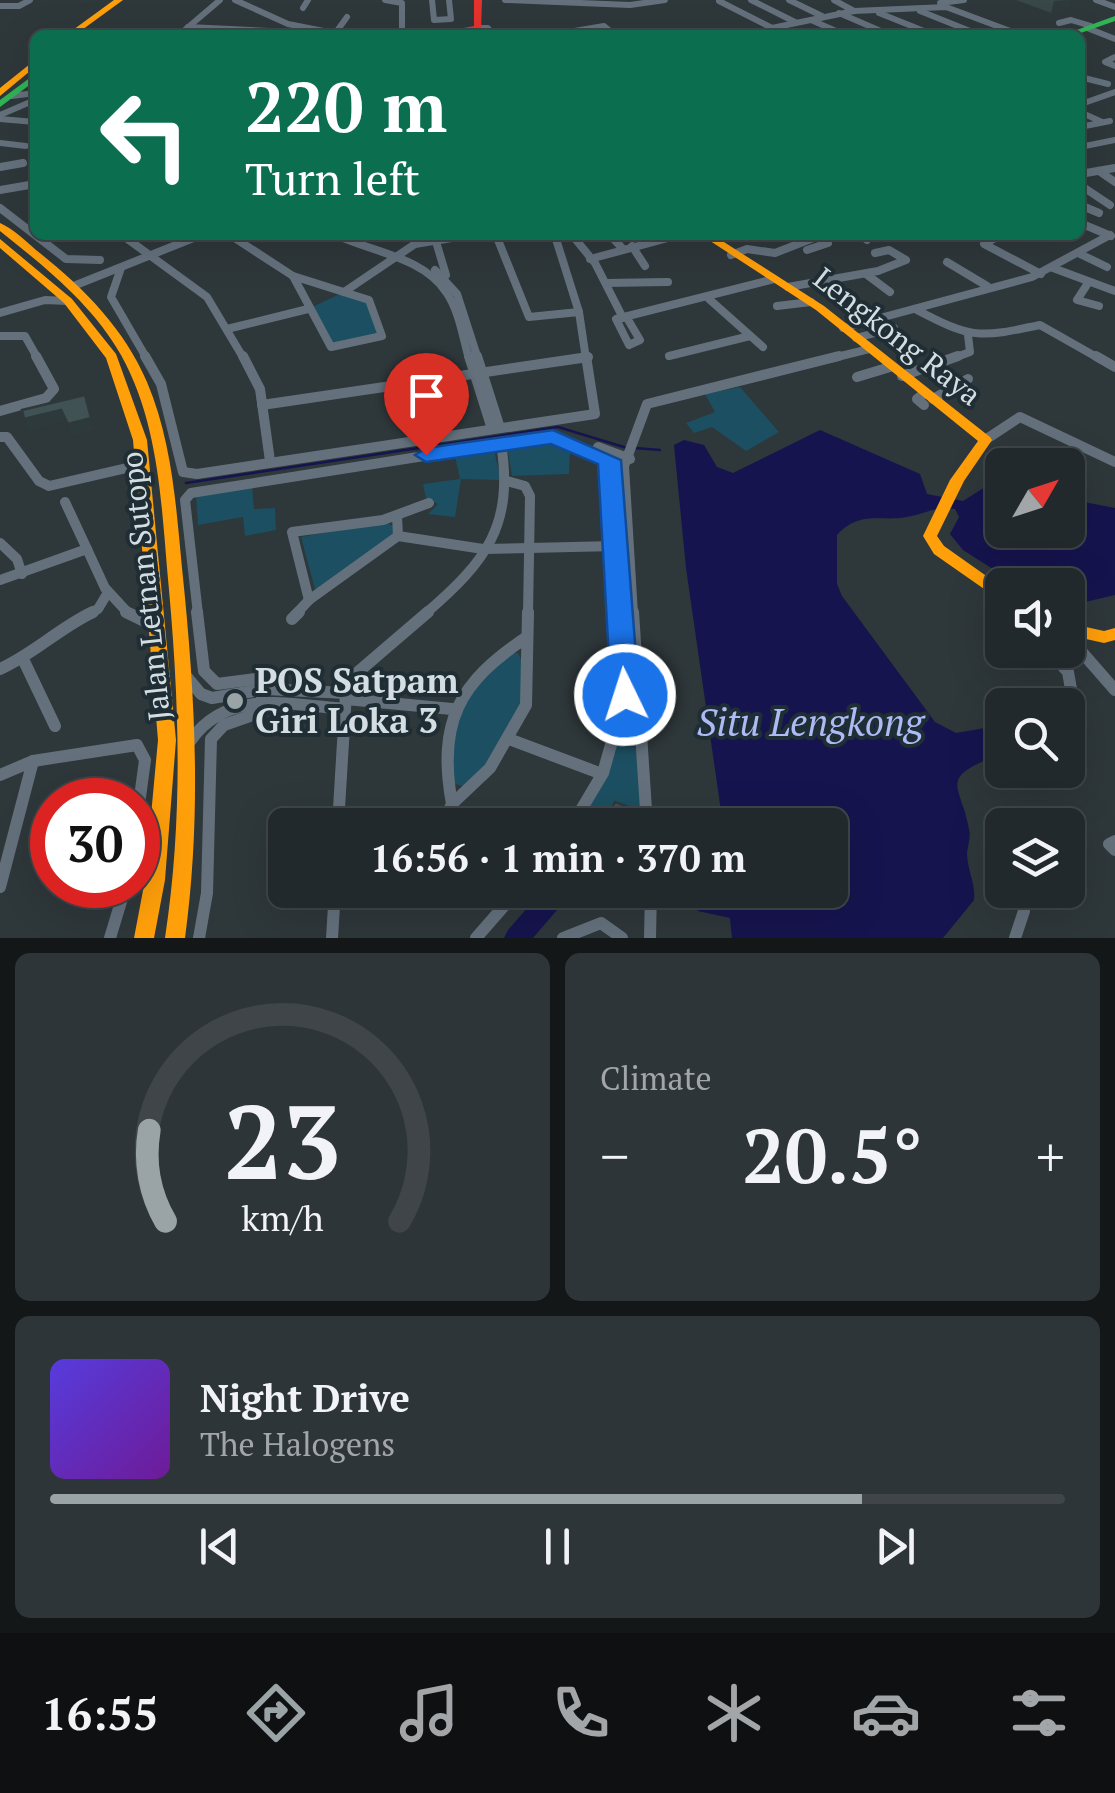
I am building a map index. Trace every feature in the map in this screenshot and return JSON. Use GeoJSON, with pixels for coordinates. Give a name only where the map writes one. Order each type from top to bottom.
{"type":"FeatureCollection","features":[{"type":"Feature","properties":{"kind":"main road"},"geometry":{"type":"LineString","coordinates":[[77,30],[118,0]]}},
{"type":"Feature","properties":{"kind":"main road"},"geometry":{"type":"LineString","coordinates":[[93,30],[133,0]]}},
{"type":"Feature","properties":{"kind":"main road"},"geometry":{"type":"LineString","coordinates":[[478,0],[485,30]]}},
{"type":"Feature","properties":{"kind":"main road"},"geometry":{"type":"LineString","coordinates":[[1063,29],[1102,25]]}},
{"type":"Feature","properties":{"kind":"main road"},"geometry":{"type":"LineString","coordinates":[[4,97],[30,68]]}},
{"type":"Feature","properties":{"kind":"main road"},"geometry":{"type":"LineString","coordinates":[[4,97],[30,89]]}},
{"type":"Feature","properties":{"kind":"main road","name":"Jalan Letnan Sutopo"},"geometry":{"type":"LineString","coordinates":[[0,226],[73,283],[127,353],[157,430],[190,741],[186,856],[175,938]]}},
{"type":"Feature","properties":{"kind":"main road","name":"Lengkong Raya"},"geometry":{"type":"LineString","coordinates":[[713,240],[811,302],[928,399],[985,440],[930,536],[932,543],[985,582]]}},
{"type":"Feature","properties":{"kind":"main road","name":"Jalan Letnan Sutopo"},"geometry":{"type":"LineString","coordinates":[[0,242],[68,301],[112,357],[130,404],[144,464],[152,622],[167,740],[155,880],[144,938]]}},
{"type":"Feature","properties":{"kind":"main road"},"geometry":{"type":"LineString","coordinates":[[1085,636],[1115,634]]}},
{"type":"Feature","properties":{"kind":"street"},"geometry":{"type":"LineString","coordinates":[[14,7],[22,0]]}},
{"type":"Feature","properties":{"kind":"street"},"geometry":{"type":"LineString","coordinates":[[0,6],[14,7],[30,0]]}},
{"type":"Feature","properties":{"kind":"street"},"geometry":{"type":"LineString","coordinates":[[184,30],[220,0]]}},
{"type":"Feature","properties":{"kind":"street"},"geometry":{"type":"LineString","coordinates":[[235,0],[298,30]]}},
{"type":"Feature","properties":{"kind":"street"},"geometry":{"type":"LineString","coordinates":[[297,0],[306,4]]}},
{"type":"Feature","properties":{"kind":"street"},"geometry":{"type":"LineString","coordinates":[[386,0],[402,3],[402,30]]}},
{"type":"Feature","properties":{"kind":"street"},"geometry":{"type":"LineString","coordinates":[[432,0],[434,20],[444,21],[451,19],[449,0]]}},
{"type":"Feature","properties":{"kind":"street"},"geometry":{"type":"LineString","coordinates":[[720,0],[772,28],[873,5],[962,0]]}},
{"type":"Feature","properties":{"kind":"street"},"geometry":{"type":"LineString","coordinates":[[751,0],[796,22]]}},
{"type":"Feature","properties":{"kind":"street"},"geometry":{"type":"LineString","coordinates":[[789,0],[822,16]]}},
{"type":"Feature","properties":{"kind":"street"},"geometry":{"type":"LineString","coordinates":[[834,0],[854,11]]}},
{"type":"Feature","properties":{"kind":"street"},"geometry":{"type":"LineString","coordinates":[[1096,0],[1115,7]]}},
{"type":"Feature","properties":{"kind":"street"},"geometry":{"type":"LineString","coordinates":[[507,1],[665,1]]}},
{"type":"Feature","properties":{"kind":"street"},"geometry":{"type":"LineString","coordinates":[[873,5],[946,7],[1008,30]]}},
{"type":"Feature","properties":{"kind":"street"},"geometry":{"type":"LineString","coordinates":[[873,5],[924,30]]}},
{"type":"Feature","properties":{"kind":"street"},"geometry":{"type":"LineString","coordinates":[[914,9],[967,30]]}},
{"type":"Feature","properties":{"kind":"street"},"geometry":{"type":"LineString","coordinates":[[838,13],[878,30]]}},
{"type":"Feature","properties":{"kind":"street"},"geometry":{"type":"LineString","coordinates":[[337,30],[347,16]]}},
{"type":"Feature","properties":{"kind":"street"},"geometry":{"type":"LineString","coordinates":[[810,19],[834,30]]}},
{"type":"Feature","properties":{"kind":"street"},"geometry":{"type":"LineString","coordinates":[[1102,25],[1115,39]]}},
{"type":"Feature","properties":{"kind":"street"},"geometry":{"type":"LineString","coordinates":[[188,26],[252,30]]}},
{"type":"Feature","properties":{"kind":"street"},"geometry":{"type":"LineString","coordinates":[[581,30],[604,26],[609,30]]}},
{"type":"Feature","properties":{"kind":"street"},"geometry":{"type":"LineString","coordinates":[[1105,62],[1115,56]]}},
{"type":"Feature","properties":{"kind":"street"},"geometry":{"type":"LineString","coordinates":[[1091,63],[1115,66]]}},
{"type":"Feature","properties":{"kind":"street"},"geometry":{"type":"LineString","coordinates":[[1085,79],[1108,84]]}},
{"type":"Feature","properties":{"kind":"street"},"geometry":{"type":"LineString","coordinates":[[0,118],[30,92]]}},
{"type":"Feature","properties":{"kind":"street"},"geometry":{"type":"LineString","coordinates":[[1086,105],[1115,92]]}},
{"type":"Feature","properties":{"kind":"street"},"geometry":{"type":"LineString","coordinates":[[1086,105],[1107,105]]}},
{"type":"Feature","properties":{"kind":"street"},"geometry":{"type":"LineString","coordinates":[[1085,126],[1106,122],[1086,105]]}},
{"type":"Feature","properties":{"kind":"street"},"geometry":{"type":"LineString","coordinates":[[0,118],[30,121]]}},
{"type":"Feature","properties":{"kind":"street"},"geometry":{"type":"LineString","coordinates":[[1085,149],[1115,143]]}},
{"type":"Feature","properties":{"kind":"street"},"geometry":{"type":"LineString","coordinates":[[0,145],[26,146]]}},
{"type":"Feature","properties":{"kind":"street"},"geometry":{"type":"LineString","coordinates":[[0,168],[24,163]]}},
{"type":"Feature","properties":{"kind":"street"},"geometry":{"type":"LineString","coordinates":[[1085,173],[1115,168]]}},
{"type":"Feature","properties":{"kind":"street"},"geometry":{"type":"LineString","coordinates":[[1098,171],[1115,182]]}},
{"type":"Feature","properties":{"kind":"street"},"geometry":{"type":"LineString","coordinates":[[0,190],[30,185]]}},
{"type":"Feature","properties":{"kind":"street"},"geometry":{"type":"LineString","coordinates":[[1085,188],[1110,205]]}},
{"type":"Feature","properties":{"kind":"street"},"geometry":{"type":"LineString","coordinates":[[1085,204],[1099,213]]}},
{"type":"Feature","properties":{"kind":"street"},"geometry":{"type":"LineString","coordinates":[[0,208],[30,232]]}},
{"type":"Feature","properties":{"kind":"street"},"geometry":{"type":"LineString","coordinates":[[1085,225],[1112,236]]}},
{"type":"Feature","properties":{"kind":"street"},"geometry":{"type":"LineString","coordinates":[[849,333],[914,308],[1042,274],[1112,236]]}},
{"type":"Feature","properties":{"kind":"street"},"geometry":{"type":"LineString","coordinates":[[41,240],[66,260],[100,260]]}},
{"type":"Feature","properties":{"kind":"street"},"geometry":{"type":"LineString","coordinates":[[129,240],[207,297],[260,390],[270,462]]}},
{"type":"Feature","properties":{"kind":"street"},"geometry":{"type":"LineString","coordinates":[[73,283],[121,268],[179,240]]}},
{"type":"Feature","properties":{"kind":"street"},"geometry":{"type":"LineString","coordinates":[[73,283],[187,240]]}},
{"type":"Feature","properties":{"kind":"street"},"geometry":{"type":"LineString","coordinates":[[238,240],[293,276],[372,303],[382,336],[332,346],[293,276]]}},
{"type":"Feature","properties":{"kind":"street"},"geometry":{"type":"LineString","coordinates":[[351,240],[396,255]]}},
{"type":"Feature","properties":{"kind":"street"},"geometry":{"type":"LineString","coordinates":[[358,240],[396,255],[445,282]]}},
{"type":"Feature","properties":{"kind":"street"},"geometry":{"type":"LineString","coordinates":[[344,292],[396,255],[428,240]]}},
{"type":"Feature","properties":{"kind":"street"},"geometry":{"type":"LineString","coordinates":[[436,240],[445,282],[496,429]]}},
{"type":"Feature","properties":{"kind":"street"},"geometry":{"type":"LineString","coordinates":[[498,240],[529,318],[580,312]]}},
{"type":"Feature","properties":{"kind":"street"},"geometry":{"type":"LineString","coordinates":[[121,268],[111,297],[160,384],[183,470],[188,474],[595,414],[580,312],[556,240]]}},
{"type":"Feature","properties":{"kind":"street"},"geometry":{"type":"LineString","coordinates":[[576,240],[625,318],[781,283],[896,270],[906,260],[893,252]]}},
{"type":"Feature","properties":{"kind":"street"},"geometry":{"type":"LineString","coordinates":[[617,240],[645,266]]}},
{"type":"Feature","properties":{"kind":"street"},"geometry":{"type":"LineString","coordinates":[[590,259],[659,240]]}},
{"type":"Feature","properties":{"kind":"street"},"geometry":{"type":"LineString","coordinates":[[731,254],[747,249],[756,254],[786,251],[810,240]]}},
{"type":"Feature","properties":{"kind":"street"},"geometry":{"type":"LineString","coordinates":[[806,250],[828,243],[825,240]]}},
{"type":"Feature","properties":{"kind":"street"},"geometry":{"type":"LineString","coordinates":[[992,240],[984,244],[1042,274]]}},
{"type":"Feature","properties":{"kind":"street"},"geometry":{"type":"LineString","coordinates":[[875,253],[910,248]]}},
{"type":"Feature","properties":{"kind":"street"},"geometry":{"type":"LineString","coordinates":[[1080,254],[1107,267]]}},
{"type":"Feature","properties":{"kind":"street"},"geometry":{"type":"LineString","coordinates":[[947,262],[987,286]]}},
{"type":"Feature","properties":{"kind":"street"},"geometry":{"type":"LineString","coordinates":[[1052,268],[1115,291]]}},
{"type":"Feature","properties":{"kind":"street"},"geometry":{"type":"LineString","coordinates":[[866,274],[890,292]]}},
{"type":"Feature","properties":{"kind":"street"},"geometry":{"type":"LineString","coordinates":[[606,283],[668,282]]}},
{"type":"Feature","properties":{"kind":"street"},"geometry":{"type":"LineString","coordinates":[[1088,282],[1076,300],[1099,306]]}},
{"type":"Feature","properties":{"kind":"street"},"geometry":{"type":"LineString","coordinates":[[0,311],[32,299],[50,284]]}},
{"type":"Feature","properties":{"kind":"street"},"geometry":{"type":"LineString","coordinates":[[709,299],[763,347]]}},
{"type":"Feature","properties":{"kind":"street"},"geometry":{"type":"LineString","coordinates":[[0,311],[45,300],[68,301]]}},
{"type":"Feature","properties":{"kind":"street"},"geometry":{"type":"LineString","coordinates":[[777,306],[811,302]]}},
{"type":"Feature","properties":{"kind":"street"},"geometry":{"type":"LineString","coordinates":[[914,308],[968,334],[1002,336],[1040,325],[1115,367]]}},
{"type":"Feature","properties":{"kind":"street"},"geometry":{"type":"LineString","coordinates":[[227,329],[308,309]]}},
{"type":"Feature","properties":{"kind":"street"},"geometry":{"type":"LineString","coordinates":[[849,333],[894,328]]}},
{"type":"Feature","properties":{"kind":"street"},"geometry":{"type":"LineString","coordinates":[[857,377],[896,372],[970,352],[968,334]]}},
{"type":"Feature","properties":{"kind":"street"},"geometry":{"type":"LineString","coordinates":[[0,336],[25,336],[54,389],[46,398],[2,406]]}},
{"type":"Feature","properties":{"kind":"street"},"geometry":{"type":"LineString","coordinates":[[670,356],[750,336]]}},
{"type":"Feature","properties":{"kind":"street"},"geometry":{"type":"LineString","coordinates":[[646,808],[624,466],[647,404],[682,392],[714,390],[869,350]]}},
{"type":"Feature","properties":{"kind":"street"},"geometry":{"type":"LineString","coordinates":[[262,405],[588,357]]}},
{"type":"Feature","properties":{"kind":"street"},"geometry":{"type":"LineString","coordinates":[[928,399],[968,379]]}},
{"type":"Feature","properties":{"kind":"street"},"geometry":{"type":"LineString","coordinates":[[985,440],[1020,417],[1058,440],[1115,462]]}},
{"type":"Feature","properties":{"kind":"street"},"geometry":{"type":"LineString","coordinates":[[166,492],[548,432],[631,451]]}},
{"type":"Feature","properties":{"kind":"street"},"geometry":{"type":"LineString","coordinates":[[265,695],[256,679],[217,684],[204,671],[188,495],[553,436],[609,460],[625,695],[602,774],[582,808]]}},
{"type":"Feature","properties":{"kind":"street"},"geometry":{"type":"LineString","coordinates":[[0,437],[6,437],[39,481],[49,486],[144,464]]}},
{"type":"Feature","properties":{"kind":"street"},"geometry":{"type":"LineString","coordinates":[[339,808],[345,700],[358,672],[392,638],[458,586],[483,549],[505,511],[507,482],[501,444]]}},
{"type":"Feature","properties":{"kind":"street"},"geometry":{"type":"LineString","coordinates":[[450,808],[490,768],[526,705],[530,496],[525,486],[507,482]]}},
{"type":"Feature","properties":{"kind":"street"},"geometry":{"type":"LineString","coordinates":[[65,502],[107,594],[132,619],[152,622]]}},
{"type":"Feature","properties":{"kind":"street"},"geometry":{"type":"LineString","coordinates":[[309,600],[287,532],[396,516],[420,510],[429,503]]}},
{"type":"Feature","properties":{"kind":"street"},"geometry":{"type":"LineString","coordinates":[[396,516],[398,536]]}},
{"type":"Feature","properties":{"kind":"street"},"geometry":{"type":"LineString","coordinates":[[292,619],[309,600],[398,536],[483,549],[615,546]]}},
{"type":"Feature","properties":{"kind":"street"},"geometry":{"type":"LineString","coordinates":[[0,543],[17,558],[22,574]]}},
{"type":"Feature","properties":{"kind":"street"},"geometry":{"type":"LineString","coordinates":[[0,580],[87,549]]}},
{"type":"Feature","properties":{"kind":"street"},"geometry":{"type":"LineString","coordinates":[[0,669],[23,660],[56,630],[98,609],[107,594]]}},
{"type":"Feature","properties":{"kind":"street"},"geometry":{"type":"LineString","coordinates":[[452,804],[445,744],[452,709],[476,676],[527,637]]}},
{"type":"Feature","properties":{"kind":"street"},"geometry":{"type":"LineString","coordinates":[[1085,655],[1115,690]]}},
{"type":"Feature","properties":{"kind":"street"},"geometry":{"type":"LineString","coordinates":[[23,660],[55,726]]}},
{"type":"Feature","properties":{"kind":"street"},"geometry":{"type":"LineString","coordinates":[[185,675],[205,697],[265,695],[452,709]]}},
{"type":"Feature","properties":{"kind":"street"},"geometry":{"type":"LineString","coordinates":[[190,741],[207,716],[265,695]]}},
{"type":"Feature","properties":{"kind":"street"},"geometry":{"type":"LineString","coordinates":[[199,938],[207,893],[210,738],[219,727],[256,717],[265,695]]}},
{"type":"Feature","properties":{"kind":"street"},"geometry":{"type":"LineString","coordinates":[[510,739],[602,774]]}},
{"type":"Feature","properties":{"kind":"street"},"geometry":{"type":"LineString","coordinates":[[0,774],[33,761],[137,745],[145,760],[143,778]]}},
{"type":"Feature","properties":{"kind":"street"},"geometry":{"type":"LineString","coordinates":[[0,887],[33,761]]}},
{"type":"Feature","properties":{"kind":"street"},"geometry":{"type":"LineString","coordinates":[[1115,842],[1109,844],[1115,850]]}},
{"type":"Feature","properties":{"kind":"street"},"geometry":{"type":"LineString","coordinates":[[110,938],[119,908]]}},
{"type":"Feature","properties":{"kind":"street"},"geometry":{"type":"LineString","coordinates":[[332,938],[334,908]]}},
{"type":"Feature","properties":{"kind":"street"},"geometry":{"type":"LineString","coordinates":[[476,938],[502,908]]}},
{"type":"Feature","properties":{"kind":"street"},"geometry":{"type":"LineString","coordinates":[[650,938],[652,908]]}},
{"type":"Feature","properties":{"kind":"street"},"geometry":{"type":"LineString","coordinates":[[1015,938],[1024,911]]}},
{"type":"Feature","properties":{"kind":"street"},"geometry":{"type":"LineString","coordinates":[[563,938],[600,923],[622,938]]}},
{"type":"Feature","properties":{"kind":"shaded area"},"geometry":{"type":"Polygon","coordinates":[[[344,292],[369,300],[382,336],[331,347],[308,309],[344,292]]]}},
{"type":"Feature","properties":{"kind":"shaded area"},"geometry":{"type":"Polygon","coordinates":[[[740,387],[779,432],[746,451],[712,427],[694,433],[686,423],[715,412],[705,394],[740,387]]]}},
{"type":"Feature","properties":{"kind":"shaded area"},"geometry":{"type":"Polygon","coordinates":[[[553,439],[570,448],[569,474],[512,476],[507,445],[553,439]]]}},
{"type":"Feature","properties":{"kind":"shaded area"},"geometry":{"type":"Polygon","coordinates":[[[494,450],[501,480],[461,479],[455,517],[428,514],[438,504],[426,498],[423,484],[460,479],[455,456],[494,450]]]}},
{"type":"Feature","properties":{"kind":"shaded area"},"geometry":{"type":"Polygon","coordinates":[[[252,485],[254,509],[275,508],[276,530],[245,536],[243,517],[198,525],[196,494],[252,485]]]}},
{"type":"Feature","properties":{"kind":"shaded area"},"geometry":{"type":"Polygon","coordinates":[[[384,522],[394,526],[394,536],[316,593],[301,537],[384,522]]]}},
{"type":"Feature","properties":{"kind":"shaded area"},"geometry":{"type":"Polygon","coordinates":[[[518,653],[527,691],[515,726],[466,787],[452,783],[452,709],[509,654],[518,653]]]}},
{"type":"Feature","properties":{"kind":"shaded area"},"geometry":{"type":"Polygon","coordinates":[[[615,742],[644,750],[645,808],[577,808],[615,742]]]}},
{"type":"Feature","properties":{"kind":"water","name":"Situ Lengkong"},"geometry":{"type":"Polygon","coordinates":[[[820,430],[920,474],[927,494],[963,501],[985,487],[985,548],[1085,548],[1085,502],[1115,508],[1115,595],[1085,602],[1085,568],[991,568],[963,550],[950,534],[959,517],[955,509],[871,518],[854,522],[837,535],[837,584],[842,596],[935,722],[956,733],[985,728],[985,761],[966,771],[957,784],[970,832],[967,859],[974,900],[943,938],[732,938],[730,918],[698,911],[697,908],[848,908],[848,808],[721,808],[686,568],[674,445],[684,440],[704,445],[717,467],[733,473],[820,430]]]}},
{"type":"Feature","properties":{"kind":"building"},"geometry":{"type":"Polygon","coordinates":[[[85,395],[91,418],[68,424],[61,410],[24,419],[22,410],[85,395]]]}},
{"type":"Feature","properties":{"kind":"waterway"},"geometry":{"type":"LineString","coordinates":[[186,483],[558,427],[627,448]]}},
{"type":"Feature","properties":{"kind":"waterway"},"geometry":{"type":"LineString","coordinates":[[635,448],[660,450]]}},
{"type":"Feature","properties":{"kind":"waterway"},"geometry":{"type":"LineString","coordinates":[[517,938],[543,908]]}},
{"type":"Feature","properties":{"kind":"traffic: fast"},"geometry":{"type":"LineString","coordinates":[[1081,30],[1115,18]]}},
{"type":"Feature","properties":{"kind":"traffic: fast"},"geometry":{"type":"LineString","coordinates":[[0,104],[30,81]]}},
{"type":"Feature","properties":{"kind":"traffic: slow"},"geometry":{"type":"LineString","coordinates":[[77,30],[119,0]]}},
{"type":"Feature","properties":{"kind":"traffic: slow"},"geometry":{"type":"LineString","coordinates":[[0,93],[30,67]]}},
{"type":"Feature","properties":{"kind":"traffic: slow"},"geometry":{"type":"LineString","coordinates":[[0,226],[70,284],[115,335],[139,380],[157,431],[180,614],[188,753],[186,845],[175,938]]}},
{"type":"Feature","properties":{"kind":"traffic: slow"},"geometry":{"type":"LineString","coordinates":[[714,240],[820,308],[985,440],[957,480],[930,536],[939,550],[985,582]]}},
{"type":"Feature","properties":{"kind":"traffic: slow"},"geometry":{"type":"LineString","coordinates":[[0,242],[68,301],[112,357],[140,440],[167,740],[155,880],[144,938]]}},
{"type":"Feature","properties":{"kind":"traffic: slow"},"geometry":{"type":"LineString","coordinates":[[1085,633],[1104,637],[1115,634]]}},
{"type":"Feature","properties":{"kind":"traffic: jam"},"geometry":{"type":"LineString","coordinates":[[465,30],[478,28],[478,0]]}},
{"type":"Feature","properties":{"kind":"place","name":"POS Satpam Giri Loka 3"},"geometry":{"type":"Point","coordinates":[235,701]}},
{"type":"Feature","properties":{"kind":"route"},"geometry":{"type":"LineString","coordinates":[[426,455],[553,436],[609,460],[625,695]]}}]}
